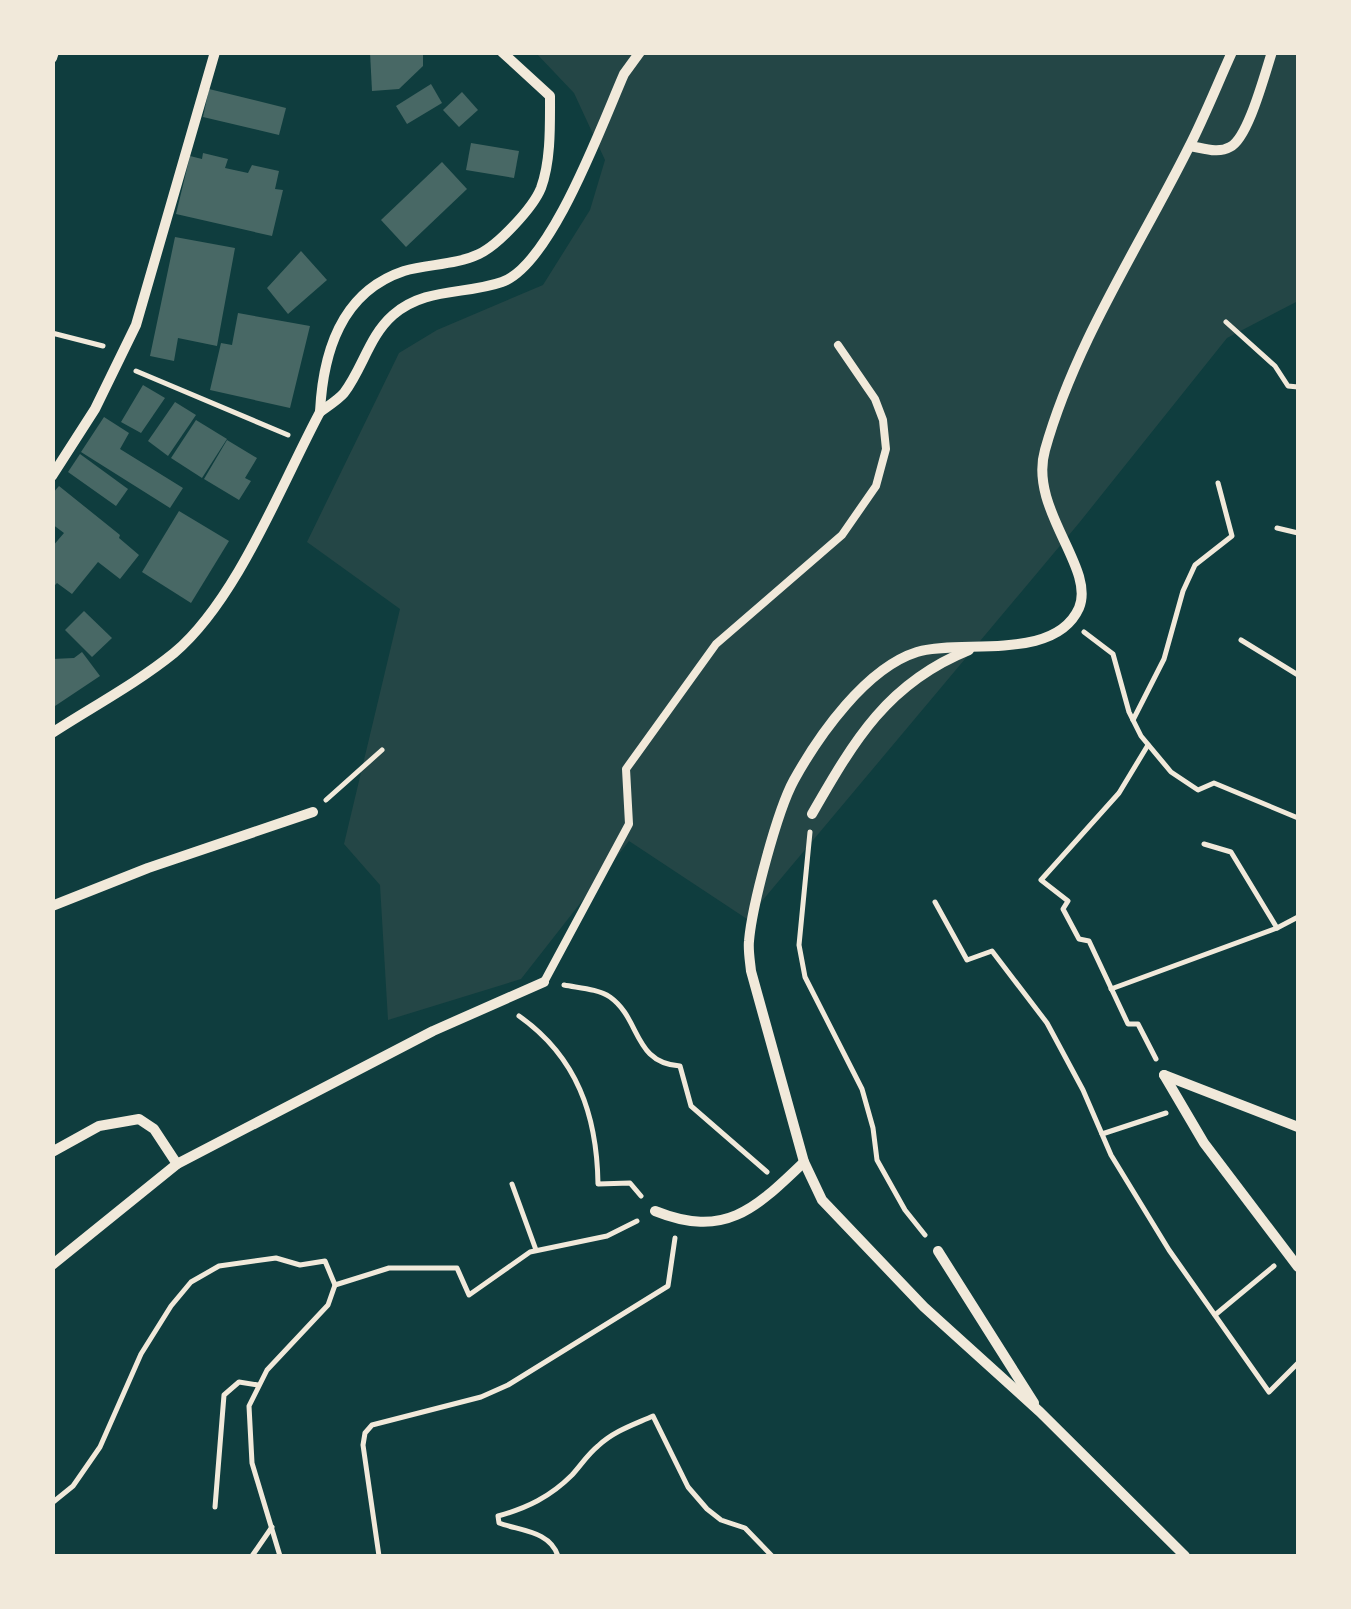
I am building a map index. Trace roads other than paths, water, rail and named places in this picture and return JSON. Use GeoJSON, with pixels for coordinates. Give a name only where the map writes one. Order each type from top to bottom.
{"type":"FeatureCollection","features":[{"type":"Feature","properties":{"kind":"street"},"geometry":{"type":"LineString","coordinates":[[52,476],[95,408],[136,325],[215,52]]}},
{"type":"Feature","properties":{"kind":"street"},"geometry":{"type":"LineString","coordinates":[[52,733],[174,653],[234,580],[320,412],[322,381],[332,343],[346,312],[364,292],[403,272],[479,254],[512,226],[540,188],[550,133],[550,96],[502,52]]}},
{"type":"Feature","properties":{"kind":"street"},"geometry":{"type":"LineString","coordinates":[[320,412],[343,394],[378,331],[394,314],[415,300],[502,282],[536,256],[554,231],[624,74],[640,52]]}},
{"type":"Feature","properties":{"kind":"street"},"geometry":{"type":"LineString","coordinates":[[1184,1556],[1142,1510],[924,1306],[822,1200],[804,1162],[751,971],[748,942],[780,816],[793,782],[864,684],[918,652],[1039,639],[1063,628],[1078,610],[1082,596],[1078,572],[1044,497],[1040,476],[1044,451],[1084,346],[1190,146],[1232,52]]}},
{"type":"Feature","properties":{"kind":"street"},"geometry":{"type":"LineString","coordinates":[[1190,146],[1216,151],[1233,147],[1242,134],[1272,52]]}},
{"type":"Feature","properties":{"kind":"street"},"geometry":{"type":"LineString","coordinates":[[812,814],[871,719],[898,690],[942,661],[976,648]]}},
{"type":"Feature","properties":{"kind":"street"},"geometry":{"type":"LineString","coordinates":[[52,906],[148,868],[312,812]]}},
{"type":"Feature","properties":{"kind":"street"},"geometry":{"type":"LineString","coordinates":[[52,1265],[176,1164],[434,1032],[544,982]]}},
{"type":"Feature","properties":{"kind":"street"},"geometry":{"type":"LineString","coordinates":[[1298,1127],[1164,1075],[1204,1143],[1298,1266]]}},
{"type":"Feature","properties":{"kind":"street"},"geometry":{"type":"LineString","coordinates":[[52,1152],[99,1126],[139,1119],[154,1129],[176,1164]]}},
{"type":"Feature","properties":{"kind":"street"},"geometry":{"type":"LineString","coordinates":[[655,1212],[678,1220],[728,1220],[751,1209],[804,1162]]}},
{"type":"Feature","properties":{"kind":"street"},"geometry":{"type":"LineString","coordinates":[[938,1250],[1040,1412]]}},
{"type":"Feature","properties":{"kind":"lane"},"geometry":{"type":"LineString","coordinates":[[544,982],[629,824],[626,769],[716,644],[842,535],[876,486],[886,449],[883,420],[875,399],[838,345]]}}]}
